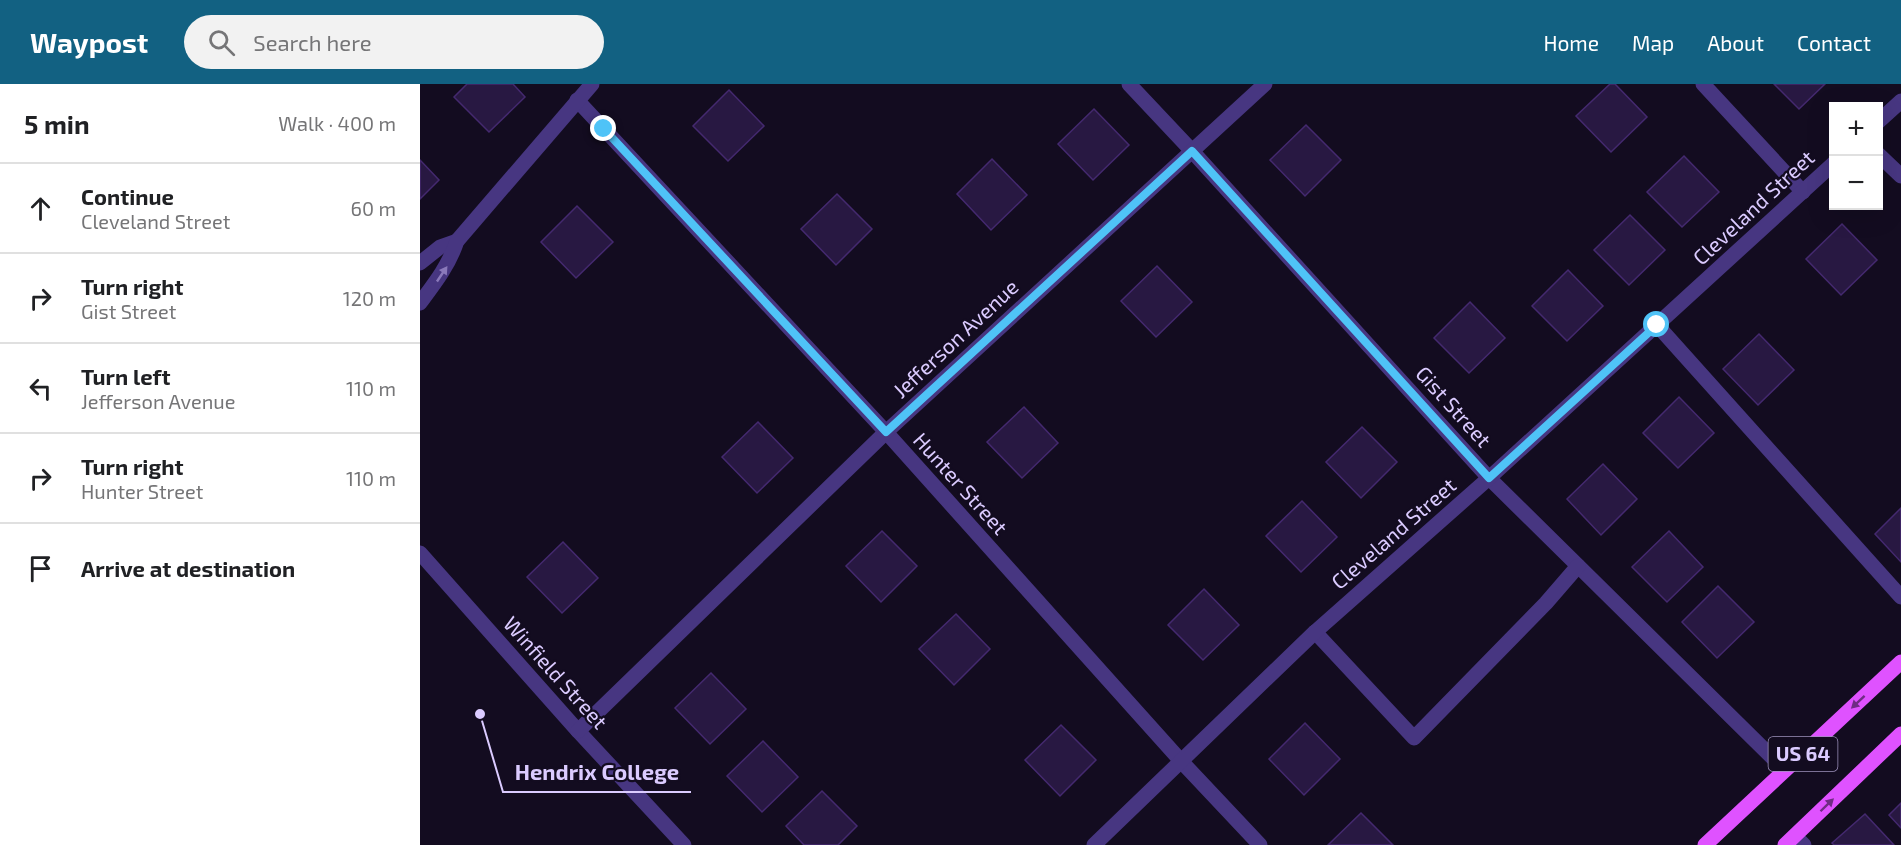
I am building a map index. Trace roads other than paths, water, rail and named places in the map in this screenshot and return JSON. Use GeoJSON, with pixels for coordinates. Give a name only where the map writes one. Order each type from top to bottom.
{"type":"FeatureCollection","features":[{"type":"Feature","properties":{"kind":"main road","name":"US 64"},"geometry":{"type":"LineString","coordinates":[[1705,845],[1901,662]]}},
{"type":"Feature","properties":{"kind":"main road","name":"US 64"},"geometry":{"type":"LineString","coordinates":[[1795,842],[1901,734]]}},
{"type":"Feature","properties":{"kind":"street"},"geometry":{"type":"LineString","coordinates":[[420,303],[444,272],[452,258],[457,241],[592,84]]}},
{"type":"Feature","properties":{"kind":"street","name":"Gist Street"},"geometry":{"type":"LineString","coordinates":[[1129,84],[1489,478],[1785,770]]}},
{"type":"Feature","properties":{"kind":"street","name":"Jefferson Avenue"},"geometry":{"type":"LineString","coordinates":[[578,731],[886,432],[1265,84]]}},
{"type":"Feature","properties":{"kind":"street"},"geometry":{"type":"LineString","coordinates":[[1703,84],[1803,192]]}},
{"type":"Feature","properties":{"kind":"street","name":"Hunter Street"},"geometry":{"type":"LineString","coordinates":[[577,100],[886,432],[1181,761],[1260,845]]}},
{"type":"Feature","properties":{"kind":"street"},"geometry":{"type":"LineString","coordinates":[[1883,117],[1901,101]]}},
{"type":"Feature","properties":{"kind":"street"},"geometry":{"type":"LineString","coordinates":[[1880,156],[1901,176]]}},
{"type":"Feature","properties":{"kind":"street","name":"Cleveland Street"},"geometry":{"type":"LineString","coordinates":[[1094,845],[1315,632],[1489,478],[1829,167]]}},
{"type":"Feature","properties":{"kind":"street"},"geometry":{"type":"LineString","coordinates":[[420,263],[440,247],[457,241]]}},
{"type":"Feature","properties":{"kind":"street"},"geometry":{"type":"LineString","coordinates":[[1657,325],[1901,597]]}},
{"type":"Feature","properties":{"kind":"street","name":"Winfield Street"},"geometry":{"type":"LineString","coordinates":[[421,551],[578,731],[684,845]]}},
{"type":"Feature","properties":{"kind":"street"},"geometry":{"type":"LineString","coordinates":[[1315,632],[1414,738],[1546,603],[1578,566]]}},
{"type":"Feature","properties":{"kind":"place","name":"Hendrix College"},"geometry":{"type":"Point","coordinates":[480,714]}}]}
